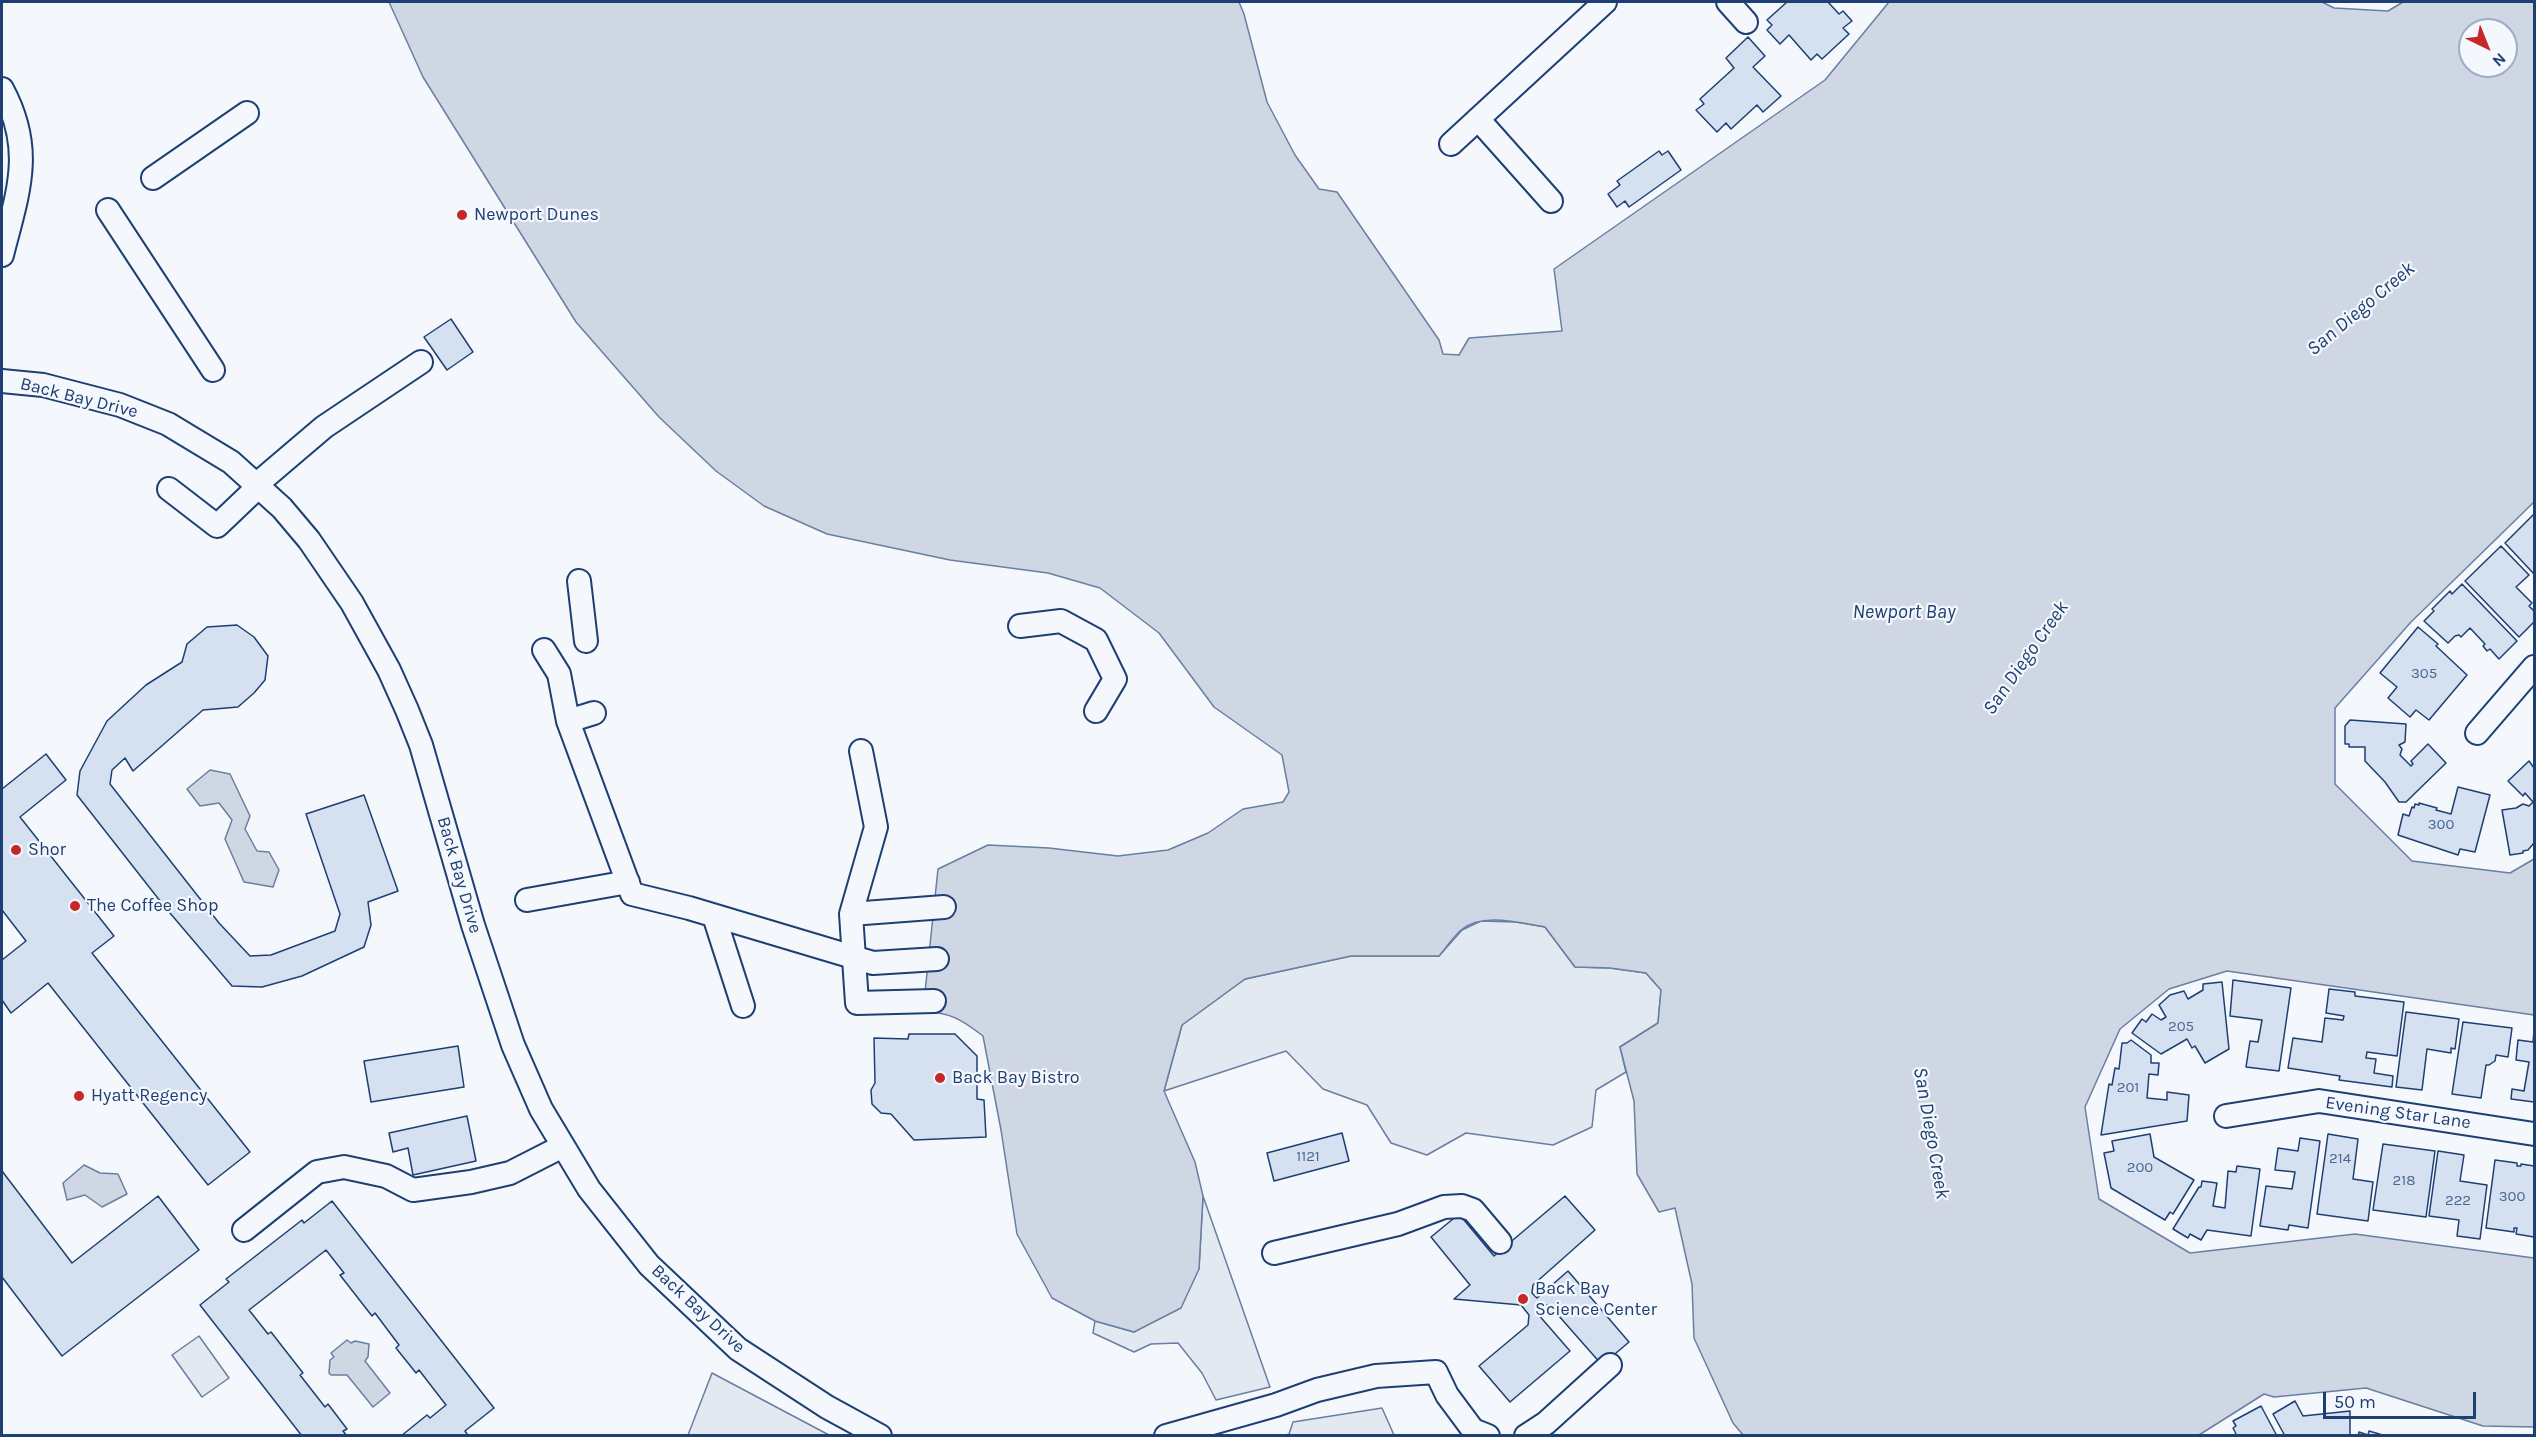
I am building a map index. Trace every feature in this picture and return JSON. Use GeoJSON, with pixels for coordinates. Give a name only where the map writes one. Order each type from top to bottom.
{"type":"FeatureCollection","features":[{"type":"Feature","properties":{"kind":"street"},"geometry":{"type":"LineString","coordinates":[[1451,144],[1605,2]]}},
{"type":"Feature","properties":{"kind":"street"},"geometry":{"type":"LineString","coordinates":[[1728,2],[1746,22]]}},
{"type":"Feature","properties":{"kind":"street"},"geometry":{"type":"LineString","coordinates":[[2,89],[15,116],[22,152],[19,187],[2,255]]}},
{"type":"Feature","properties":{"kind":"street"},"geometry":{"type":"LineString","coordinates":[[153,178],[247,113]]}},
{"type":"Feature","properties":{"kind":"street"},"geometry":{"type":"LineString","coordinates":[[1478,119],[1551,201]]}},
{"type":"Feature","properties":{"kind":"street"},"geometry":{"type":"LineString","coordinates":[[108,210],[213,370]]}},
{"type":"Feature","properties":{"kind":"street"},"geometry":{"type":"LineString","coordinates":[[170,489],[218,526],[258,485],[324,427],[422,363]]}},
{"type":"Feature","properties":{"kind":"street","name":"Back Bay Drive"},"geometry":{"type":"LineString","coordinates":[[2,381],[43,385],[120,405],[168,424],[207,446],[258,485],[309,540],[352,603],[389,670],[421,745],[473,925],[513,1045],[541,1109],[589,1189],[649,1265],[738,1349],[827,1407],[880,1436]]}},
{"type":"Feature","properties":{"kind":"street"},"geometry":{"type":"LineString","coordinates":[[579,581],[586,641]]}},
{"type":"Feature","properties":{"kind":"street"},"geometry":{"type":"LineString","coordinates":[[1020,627],[1061,621],[1096,640],[1115,679],[1096,711]]}},
{"type":"Feature","properties":{"kind":"street"},"geometry":{"type":"LineString","coordinates":[[544,650],[559,674],[568,721],[632,894],[873,963],[937,959]]}},
{"type":"Feature","properties":{"kind":"street"},"geometry":{"type":"LineString","coordinates":[[2477,733],[2535,667]]}},
{"type":"Feature","properties":{"kind":"street"},"geometry":{"type":"LineString","coordinates":[[568,721],[594,713]]}},
{"type":"Feature","properties":{"kind":"street"},"geometry":{"type":"LineString","coordinates":[[861,751],[876,827],[851,914],[857,1003],[934,1001]]}},
{"type":"Feature","properties":{"kind":"street"},"geometry":{"type":"LineString","coordinates":[[526,900],[628,882]]}},
{"type":"Feature","properties":{"kind":"street"},"geometry":{"type":"LineString","coordinates":[[851,914],[944,907]]}},
{"type":"Feature","properties":{"kind":"street"},"geometry":{"type":"LineString","coordinates":[[714,916],[743,1006]]}},
{"type":"Feature","properties":{"kind":"street","name":"Evening Star Lane"},"geometry":{"type":"LineString","coordinates":[[2226,1116],[2319,1101],[2535,1134]]}},
{"type":"Feature","properties":{"kind":"street"},"geometry":{"type":"LineString","coordinates":[[244,1230],[317,1172],[344,1167],[386,1176],[413,1190],[471,1182],[510,1173],[563,1146]]}},
{"type":"Feature","properties":{"kind":"street"},"geometry":{"type":"LineString","coordinates":[[1274,1253],[1398,1224],[1444,1207],[1462,1206],[1473,1210],[1500,1242]]}},
{"type":"Feature","properties":{"kind":"street"},"geometry":{"type":"LineString","coordinates":[[1526,1436],[1546,1423],[1610,1365]]}},
{"type":"Feature","properties":{"kind":"street"},"geometry":{"type":"LineString","coordinates":[[1166,1436],[1276,1405],[1317,1390],[1376,1376],[1436,1372],[1446,1395],[1473,1430],[1488,1436]]}},
{"type":"Feature","properties":{"kind":"shaded area"},"geometry":{"type":"Polygon","coordinates":[[[1481,921],[1516,922],[1545,927],[1575,967],[1610,968],[1646,973],[1661,990],[1658,1023],[1620,1047],[1626,1072],[1596,1090],[1592,1127],[1553,1145],[1466,1133],[1427,1155],[1391,1143],[1367,1105],[1323,1089],[1286,1051],[1164,1091],[1182,1025],[1245,979],[1351,956],[1439,956],[1462,930],[1481,921]]]}},
{"type":"Feature","properties":{"kind":"shaded area"},"geometry":{"type":"Polygon","coordinates":[[[1203,1196],[1270,1387],[1216,1400],[1202,1373],[1178,1343],[1151,1344],[1134,1352],[1093,1333],[1095,1321],[1134,1332],[1199,1269],[1203,1196]]]}},
{"type":"Feature","properties":{"kind":"shaded area"},"geometry":{"type":"Polygon","coordinates":[[[199,1336],[229,1378],[202,1397],[172,1355],[199,1336]]]}},
{"type":"Feature","properties":{"kind":"shaded area"},"geometry":{"type":"Polygon","coordinates":[[[712,1373],[829,1435],[688,1435],[712,1373]]]}},
{"type":"Feature","properties":{"kind":"shaded area"},"geometry":{"type":"Polygon","coordinates":[[[1382,1408],[1394,1435],[1286,1435],[1289,1434],[1293,1422],[1382,1408]]]}},
{"type":"Feature","properties":{"kind":"water","name":"Newport Bay"},"geometry":{"type":"Polygon","coordinates":[[[389,2],[1239,2],[1267,102],[1295,155],[1319,189],[1337,192],[1439,340],[1443,354],[1459,355],[1469,338],[1562,331],[1554,269],[1825,80],[1889,2],[2322,2],[2334,8],[2388,11],[2403,2],[2534,2],[2534,502],[2411,622],[2335,708],[2335,784],[2412,861],[2510,873],[2534,859],[2534,1015],[2227,971],[2169,989],[2120,1029],[2085,1107],[2099,1199],[2190,1253],[2355,1234],[2534,1258],[2534,1427],[2483,1426],[2366,1388],[2274,1397],[2264,1394],[2199,1435],[1743,1435],[1733,1423],[1694,1338],[1692,1284],[1675,1208],[1659,1212],[1637,1174],[1634,1101],[1620,1047],[1658,1023],[1661,990],[1646,973],[1610,968],[1575,967],[1545,927],[1502,920],[1479,921],[1461,930],[1439,956],[1351,956],[1245,979],[1182,1025],[1164,1091],[1195,1162],[1203,1196],[1199,1269],[1181,1308],[1134,1332],[1095,1321],[1052,1298],[1017,1234],[1001,1130],[983,1036],[955,1018],[941,1013],[923,1011],[938,869],[988,845],[1049,848],[1118,856],[1168,850],[1208,833],[1243,809],[1283,802],[1289,792],[1282,755],[1214,707],[1159,633],[1100,588],[1048,573],[950,560],[827,534],[764,506],[716,471],[659,417],[576,322],[423,77],[389,2]]]}},
{"type":"Feature","properties":{"kind":"water"},"geometry":{"type":"Polygon","coordinates":[[[210,770],[230,774],[250,816],[245,829],[257,851],[269,852],[279,870],[273,887],[244,882],[225,839],[232,820],[219,803],[200,806],[187,789],[210,770]]]}},
{"type":"Feature","properties":{"kind":"water"},"geometry":{"type":"Polygon","coordinates":[[[84,1165],[100,1173],[118,1174],[127,1194],[102,1207],[85,1195],[67,1200],[63,1183],[84,1165]]]}},
{"type":"Feature","properties":{"kind":"water"},"geometry":{"type":"Polygon","coordinates":[[[347,1340],[351,1343],[355,1341],[369,1344],[368,1357],[365,1361],[390,1393],[373,1407],[347,1375],[329,1373],[330,1360],[334,1357],[331,1353],[347,1340]]]}},
{"type":"Feature","properties":{"kind":"building"},"geometry":{"type":"Polygon","coordinates":[[[1787,2],[1828,2],[1839,14],[1843,11],[1852,21],[1843,28],[1849,34],[1822,59],[1817,54],[1811,60],[1789,35],[1780,44],[1767,30],[1772,25],[1767,20],[1787,2]]]}},
{"type":"Feature","properties":{"kind":"building"},"geometry":{"type":"Polygon","coordinates":[[[1748,37],[1765,56],[1753,67],[1781,96],[1763,112],[1757,105],[1731,129],[1726,123],[1717,132],[1696,110],[1704,104],[1700,99],[1734,68],[1726,58],[1748,37]]]}},
{"type":"Feature","properties":{"kind":"building"},"geometry":{"type":"Polygon","coordinates":[[[1659,151],[1662,155],[1668,151],[1681,170],[1629,207],[1625,201],[1617,207],[1608,194],[1620,185],[1617,181],[1659,151]]]}},
{"type":"Feature","properties":{"kind":"building"},"geometry":{"type":"Polygon","coordinates":[[[451,319],[473,352],[447,370],[424,337],[451,319]]]}},
{"type":"Feature","properties":{"kind":"building"},"geometry":{"type":"Polygon","coordinates":[[[2534,514],[2534,574],[2505,543],[2534,514]]]}},
{"type":"Feature","properties":{"kind":"building"},"geometry":{"type":"Polygon","coordinates":[[[2501,546],[2529,575],[2516,587],[2532,603],[2529,606],[2534,611],[2534,622],[2519,637],[2465,581],[2501,546]]]}},
{"type":"Feature","properties":{"kind":"building"},"geometry":{"type":"Polygon","coordinates":[[[2462,584],[2517,641],[2499,659],[2490,649],[2487,651],[2483,646],[2485,644],[2470,628],[2461,637],[2455,636],[2448,643],[2424,621],[2434,611],[2432,609],[2450,591],[2452,594],[2462,584]]]}},
{"type":"Feature","properties":{"kind":"building"},"geometry":{"type":"Polygon","coordinates":[[[237,625],[254,637],[268,656],[265,680],[238,707],[203,710],[133,771],[125,758],[112,770],[110,784],[219,923],[250,956],[271,955],[335,931],[340,914],[306,814],[364,795],[398,891],[368,902],[371,925],[364,947],[302,976],[262,987],[232,986],[164,906],[77,795],[80,771],[107,721],[146,685],[182,662],[187,644],[207,627],[237,625]]]}},
{"type":"Feature","properties":{"kind":"building"},"geometry":{"type":"Polygon","coordinates":[[[2418,627],[2438,644],[2436,646],[2467,675],[2429,720],[2416,710],[2410,717],[2388,698],[2397,687],[2380,673],[2418,627]]]}},
{"type":"Feature","properties":{"kind":"building"},"geometry":{"type":"Polygon","coordinates":[[[2350,720],[2406,724],[2405,742],[2399,745],[2402,749],[2400,755],[2411,766],[2413,764],[2411,761],[2428,744],[2446,763],[2406,802],[2399,802],[2385,782],[2365,761],[2365,747],[2349,747],[2349,744],[2345,744],[2345,726],[2350,720]]]}},
{"type":"Feature","properties":{"kind":"building"},"geometry":{"type":"Polygon","coordinates":[[[46,754],[66,780],[20,817],[114,936],[92,953],[250,1152],[208,1185],[48,983],[11,1013],[2,1000],[2,960],[26,941],[2,910],[2,789],[46,754]]]}},
{"type":"Feature","properties":{"kind":"building"},"geometry":{"type":"Polygon","coordinates":[[[2529,761],[2534,768],[2534,843],[2523,853],[2510,855],[2502,810],[2516,808],[2523,804],[2529,806],[2533,802],[2525,793],[2523,796],[2508,781],[2529,761]]]}},
{"type":"Feature","properties":{"kind":"building"},"geometry":{"type":"Polygon","coordinates":[[[2458,787],[2490,795],[2475,852],[2460,849],[2458,855],[2398,835],[2403,814],[2409,816],[2415,804],[2437,808],[2436,810],[2451,814],[2458,787]]]}},
{"type":"Feature","properties":{"kind":"building"},"geometry":{"type":"Polygon","coordinates":[[[2233,980],[2291,988],[2279,1071],[2246,1067],[2250,1041],[2258,1042],[2262,1020],[2230,1016],[2233,980]]]}},
{"type":"Feature","properties":{"kind":"building"},"geometry":{"type":"Polygon","coordinates":[[[2222,982],[2229,1049],[2205,1063],[2195,1046],[2192,1048],[2187,1039],[2161,1054],[2132,1033],[2142,1019],[2146,1022],[2152,1014],[2161,1020],[2166,1017],[2159,1005],[2170,995],[2184,991],[2188,999],[2203,990],[2203,984],[2222,982]]]}},
{"type":"Feature","properties":{"kind":"building"},"geometry":{"type":"Polygon","coordinates":[[[2329,989],[2355,992],[2355,996],[2404,1002],[2397,1056],[2367,1052],[2366,1058],[2376,1059],[2374,1073],[2393,1076],[2392,1087],[2339,1080],[2340,1076],[2288,1068],[2293,1038],[2322,1042],[2325,1018],[2343,1020],[2344,1016],[2326,1013],[2329,989]]]}},
{"type":"Feature","properties":{"kind":"building"},"geometry":{"type":"Polygon","coordinates":[[[2406,1012],[2459,1019],[2455,1049],[2451,1048],[2451,1053],[2427,1049],[2422,1090],[2396,1087],[2406,1012]]]}},
{"type":"Feature","properties":{"kind":"building"},"geometry":{"type":"Polygon","coordinates":[[[2463,1022],[2512,1028],[2508,1057],[2496,1055],[2495,1061],[2486,1065],[2481,1098],[2452,1094],[2463,1022]]]}},
{"type":"Feature","properties":{"kind":"building"},"geometry":{"type":"Polygon","coordinates":[[[2534,1031],[2534,1102],[2511,1099],[2512,1089],[2524,1091],[2529,1062],[2516,1060],[2518,1040],[2533,1042],[2534,1031]]]}},
{"type":"Feature","properties":{"kind":"building"},"geometry":{"type":"Polygon","coordinates":[[[909,1034],[955,1034],[977,1056],[977,1099],[984,1100],[986,1137],[914,1140],[891,1114],[881,1113],[872,1104],[871,1090],[875,1083],[874,1038],[908,1039],[909,1034]]]}},
{"type":"Feature","properties":{"kind":"building"},"geometry":{"type":"Polygon","coordinates":[[[2131,1040],[2151,1055],[2151,1063],[2159,1063],[2158,1075],[2149,1074],[2147,1098],[2167,1100],[2167,1092],[2189,1095],[2187,1121],[2101,1135],[2109,1084],[2112,1085],[2115,1068],[2119,1069],[2122,1043],[2131,1040]]]}},
{"type":"Feature","properties":{"kind":"building"},"geometry":{"type":"Polygon","coordinates":[[[458,1046],[464,1087],[371,1102],[364,1061],[458,1046]]]}},
{"type":"Feature","properties":{"kind":"building"},"geometry":{"type":"Polygon","coordinates":[[[467,1116],[476,1161],[413,1175],[408,1148],[393,1152],[389,1133],[467,1116]]]}},
{"type":"Feature","properties":{"kind":"building"},"geometry":{"type":"Polygon","coordinates":[[[1342,1133],[1349,1161],[1274,1181],[1267,1153],[1342,1133]]]}},
{"type":"Feature","properties":{"kind":"building"},"geometry":{"type":"Polygon","coordinates":[[[2150,1134],[2154,1157],[2194,1180],[2173,1214],[2170,1212],[2165,1220],[2111,1188],[2104,1153],[2114,1151],[2112,1141],[2150,1134]]]}},
{"type":"Feature","properties":{"kind":"building"},"geometry":{"type":"Polygon","coordinates":[[[2328,1134],[2358,1139],[2353,1179],[2373,1182],[2368,1221],[2317,1214],[2328,1134]]]}},
{"type":"Feature","properties":{"kind":"building"},"geometry":{"type":"Polygon","coordinates":[[[2300,1138],[2320,1141],[2308,1228],[2289,1225],[2288,1230],[2260,1226],[2266,1186],[2292,1189],[2295,1172],[2275,1170],[2278,1148],[2298,1151],[2300,1138]]]}},
{"type":"Feature","properties":{"kind":"building"},"geometry":{"type":"Polygon","coordinates":[[[2383,1144],[2435,1151],[2426,1217],[2373,1210],[2383,1144]]]}},
{"type":"Feature","properties":{"kind":"building"},"geometry":{"type":"Polygon","coordinates":[[[2438,1151],[2464,1155],[2460,1181],[2487,1185],[2480,1239],[2457,1236],[2459,1220],[2429,1216],[2438,1151]]]}},
{"type":"Feature","properties":{"kind":"building"},"geometry":{"type":"Polygon","coordinates":[[[2495,1160],[2517,1163],[2517,1166],[2521,1164],[2534,1166],[2534,1237],[2516,1234],[2517,1228],[2514,1228],[2514,1232],[2486,1228],[2495,1160]]]}},
{"type":"Feature","properties":{"kind":"building"},"geometry":{"type":"Polygon","coordinates":[[[2237,1166],[2260,1169],[2251,1236],[2207,1230],[2201,1240],[2190,1234],[2188,1238],[2173,1229],[2201,1187],[2202,1181],[2217,1183],[2213,1206],[2225,1208],[2228,1171],[2236,1172],[2237,1166]]]}},
{"type":"Feature","properties":{"kind":"building"},"geometry":{"type":"Polygon","coordinates":[[[2,1171],[72,1263],[158,1196],[199,1250],[62,1356],[2,1277],[2,1171]]]}},
{"type":"Feature","properties":{"kind":"building","name":"Back Bay Science Center"},"geometry":{"type":"Polygon","coordinates":[[[1565,1196],[1595,1230],[1533,1285],[1532,1293],[1537,1298],[1568,1271],[1629,1342],[1602,1365],[1551,1307],[1546,1305],[1537,1313],[1570,1351],[1510,1402],[1479,1366],[1528,1325],[1529,1315],[1521,1305],[1454,1299],[1470,1285],[1431,1237],[1459,1214],[1494,1256],[1565,1196]]]}},
{"type":"Feature","properties":{"kind":"building"},"geometry":{"type":"Polygon","coordinates":[[[332,1201],[494,1408],[465,1431],[466,1436],[401,1436],[427,1415],[430,1418],[446,1405],[419,1370],[416,1373],[396,1348],[399,1345],[375,1313],[372,1316],[340,1275],[344,1273],[326,1250],[249,1310],[268,1334],[271,1332],[303,1373],[300,1375],[325,1407],[328,1404],[347,1429],[343,1431],[347,1436],[302,1436],[200,1305],[229,1282],[226,1279],[302,1220],[304,1223],[332,1201]]]}},
{"type":"Feature","properties":{"kind":"building"},"geometry":{"type":"Polygon","coordinates":[[[2295,1401],[2303,1416],[2350,1411],[2350,1436],[2285,1436],[2273,1414],[2295,1401]]]}},
{"type":"Feature","properties":{"kind":"building"},"geometry":{"type":"Polygon","coordinates":[[[2261,1406],[2277,1436],[2237,1436],[2233,1428],[2236,1426],[2233,1421],[2261,1406]]]}},
{"type":"Feature","properties":{"kind":"building"},"geometry":{"type":"Polygon","coordinates":[[[2369,1431],[2386,1436],[2358,1436],[2359,1432],[2368,1435],[2369,1431]]]}},
{"type":"Feature","properties":{"kind":"place","name":"Newport Dunes"},"geometry":{"type":"Point","coordinates":[462,215]}},
{"type":"Feature","properties":{"kind":"place","name":"Shor"},"geometry":{"type":"Point","coordinates":[16,850]}},
{"type":"Feature","properties":{"kind":"place","name":"The Coffee Shop"},"geometry":{"type":"Point","coordinates":[75,906]}},
{"type":"Feature","properties":{"kind":"place","name":"Back Bay Bistro"},"geometry":{"type":"Point","coordinates":[940,1078]}},
{"type":"Feature","properties":{"kind":"place","name":"Hyatt Regency"},"geometry":{"type":"Point","coordinates":[79,1096]}},
{"type":"Feature","properties":{"kind":"place","name":"Back Bay Science Center"},"geometry":{"type":"Point","coordinates":[1523,1299]}},
{"type":"Feature","properties":{"kind":"water label","name":"San Diego Creek"},"geometry":{"type":"Point","coordinates":[2361,309]}},
{"type":"Feature","properties":{"kind":"water label","name":"San Diego Creek"},"geometry":{"type":"Point","coordinates":[2026,658]}},
{"type":"Feature","properties":{"kind":"water label","name":"San Diego Creek"},"geometry":{"type":"Point","coordinates":[1931,1133]}}]}
